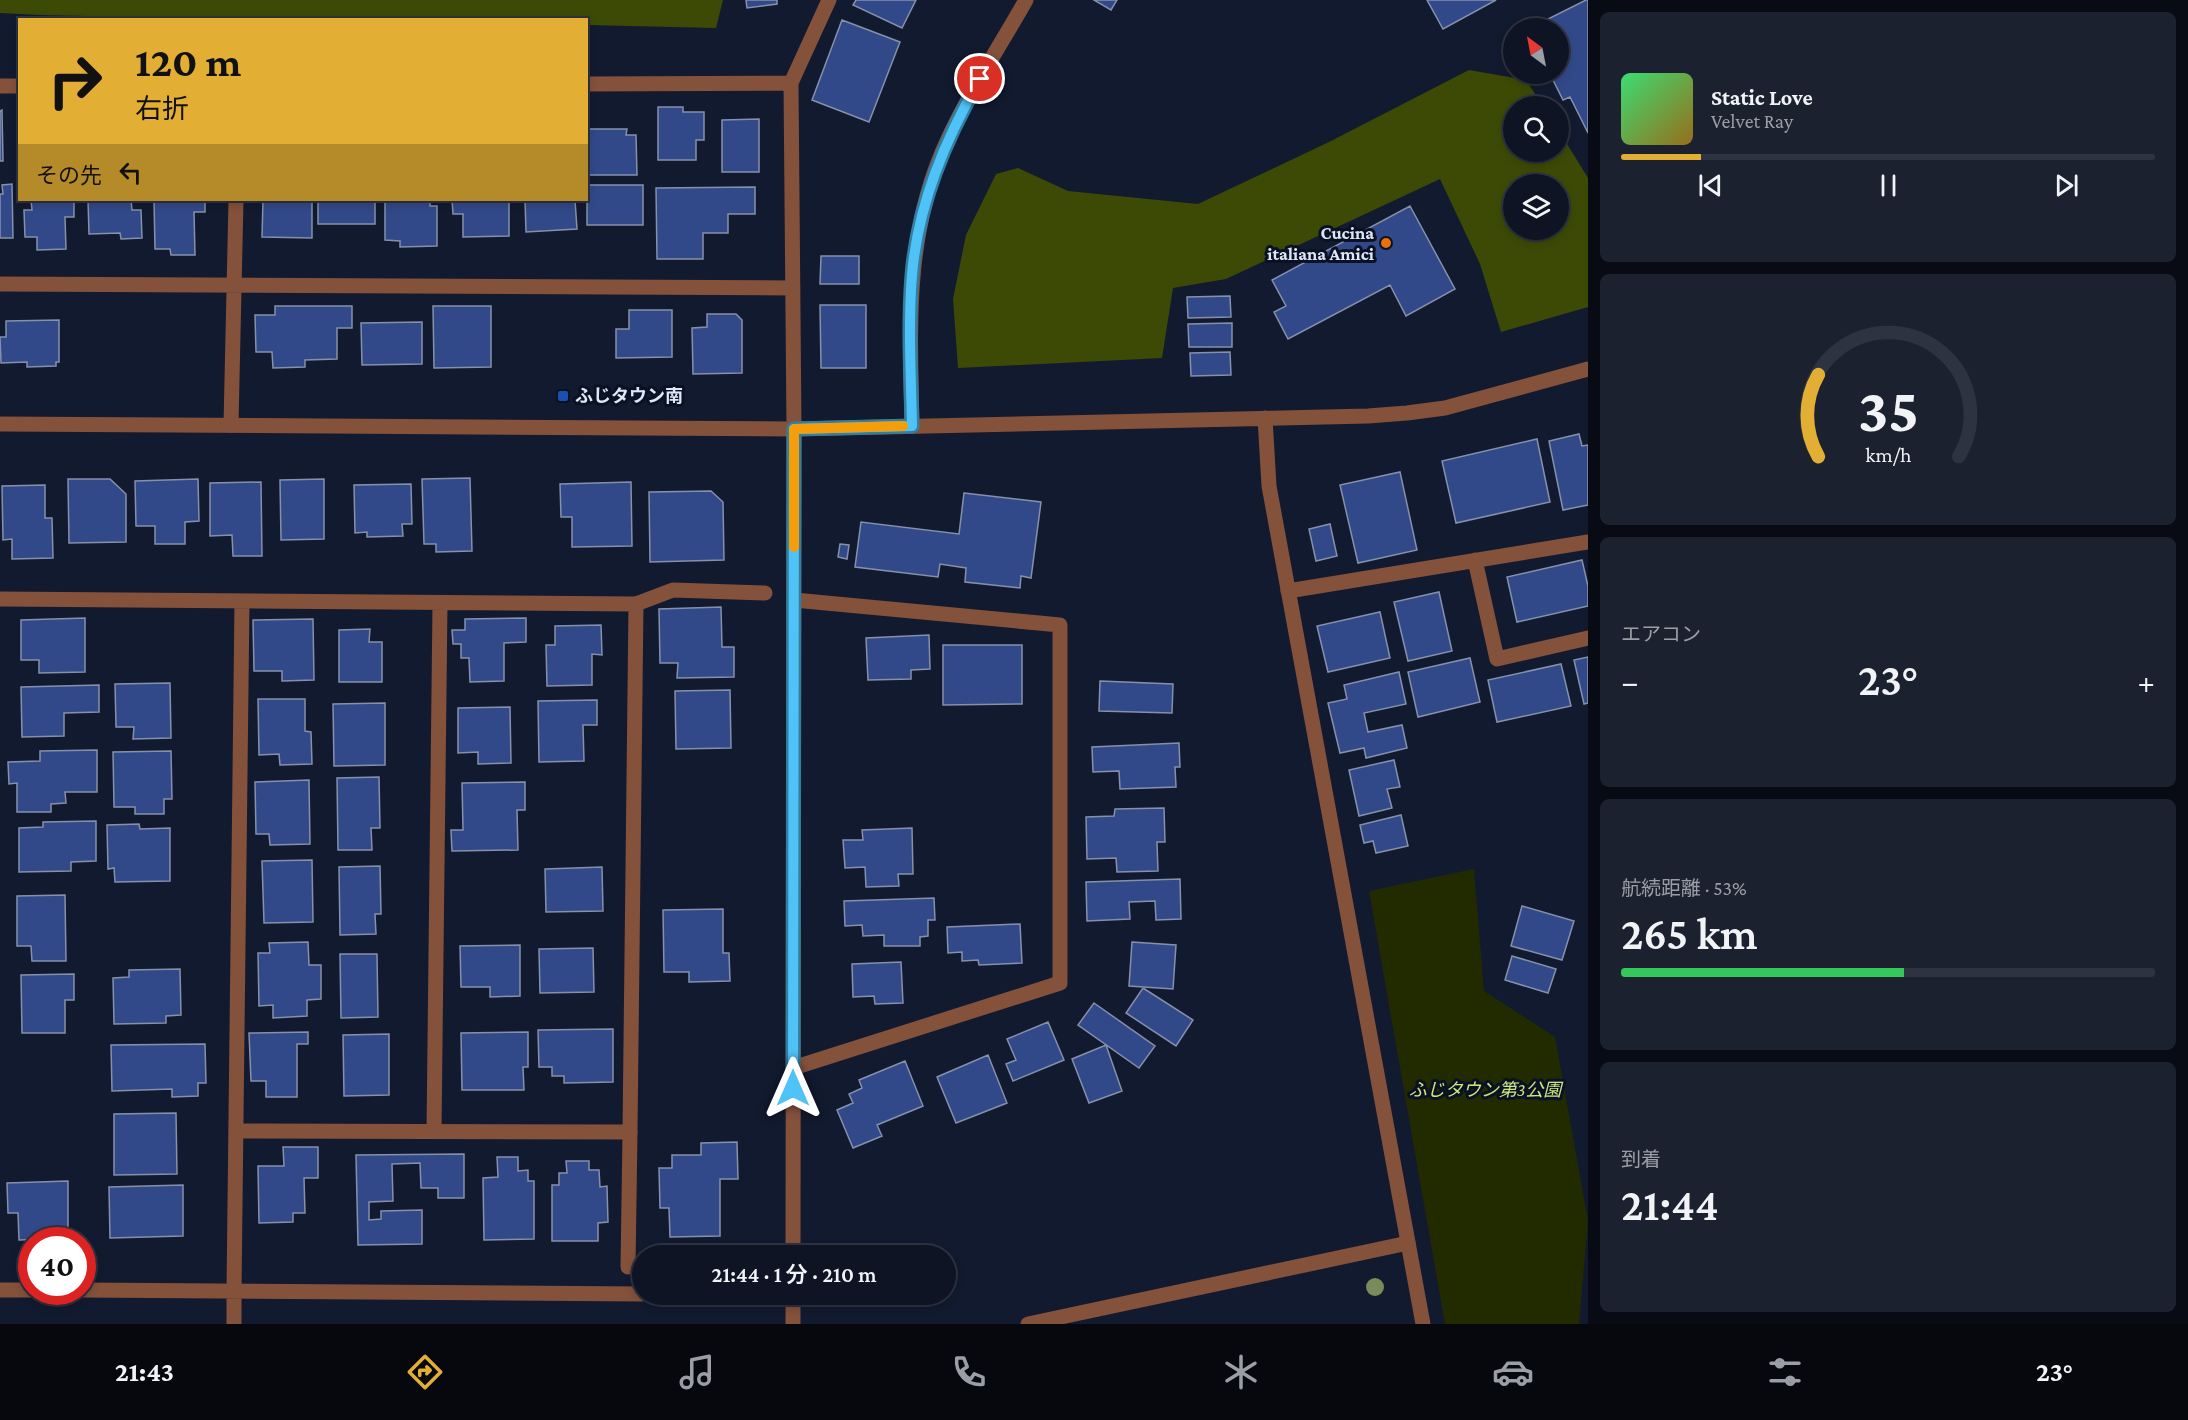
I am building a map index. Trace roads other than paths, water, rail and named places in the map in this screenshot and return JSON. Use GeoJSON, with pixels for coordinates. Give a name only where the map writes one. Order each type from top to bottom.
{"type":"FeatureCollection","features":[{"type":"Feature","properties":{"kind":"street"},"geometry":{"type":"LineString","coordinates":[[793,1245],[794,429],[791,83],[829,0]]}},
{"type":"Feature","properties":{"kind":"street"},"geometry":{"type":"LineString","coordinates":[[912,426],[910,321],[912,274],[919,228],[930,184],[947,140],[1026,0]]}},
{"type":"Feature","properties":{"kind":"street"},"geometry":{"type":"LineString","coordinates":[[588,84],[791,83]]}},
{"type":"Feature","properties":{"kind":"street"},"geometry":{"type":"LineString","coordinates":[[0,86],[18,86]]}},
{"type":"Feature","properties":{"kind":"street"},"geometry":{"type":"LineString","coordinates":[[231,425],[236,201]]}},
{"type":"Feature","properties":{"kind":"street"},"geometry":{"type":"LineString","coordinates":[[0,284],[793,288]]}},
{"type":"Feature","properties":{"kind":"street"},"geometry":{"type":"LineString","coordinates":[[0,424],[794,429],[1368,416],[1416,412],[1482,399],[1588,369]]}},
{"type":"Feature","properties":{"kind":"street"},"geometry":{"type":"LineString","coordinates":[[1265,418],[1269,486],[1423,1324]]}},
{"type":"Feature","properties":{"kind":"street"},"geometry":{"type":"LineString","coordinates":[[1288,591],[1588,542]]}},
{"type":"Feature","properties":{"kind":"street"},"geometry":{"type":"LineString","coordinates":[[1475,560],[1497,659],[1588,638]]}},
{"type":"Feature","properties":{"kind":"street"},"geometry":{"type":"LineString","coordinates":[[0,599],[636,604],[673,590],[765,593]]}},
{"type":"Feature","properties":{"kind":"street"},"geometry":{"type":"LineString","coordinates":[[793,1068],[1060,983],[1060,625],[794,600]]}},
{"type":"Feature","properties":{"kind":"street"},"geometry":{"type":"LineString","coordinates":[[234,1324],[242,601]]}},
{"type":"Feature","properties":{"kind":"street"},"geometry":{"type":"LineString","coordinates":[[434,1131],[440,603]]}},
{"type":"Feature","properties":{"kind":"street"},"geometry":{"type":"LineString","coordinates":[[628,1267],[636,604]]}},
{"type":"Feature","properties":{"kind":"street"},"geometry":{"type":"LineString","coordinates":[[236,1131],[630,1132]]}},
{"type":"Feature","properties":{"kind":"street"},"geometry":{"type":"LineString","coordinates":[[1028,1324],[1408,1243]]}},
{"type":"Feature","properties":{"kind":"street"},"geometry":{"type":"LineString","coordinates":[[0,1290],[18,1290]]}},
{"type":"Feature","properties":{"kind":"street"},"geometry":{"type":"LineString","coordinates":[[96,1290],[632,1294]]}},
{"type":"Feature","properties":{"kind":"street"},"geometry":{"type":"LineString","coordinates":[[793,1305],[793,1324]]}},
{"type":"Feature","properties":{"kind":"place","name":"Cucina italiana Amici"},"geometry":{"type":"Point","coordinates":[1386,243]}},
{"type":"Feature","properties":{"kind":"place","name":"ふじタウン南"},"geometry":{"type":"Point","coordinates":[563,396]}},
{"type":"Feature","properties":{"kind":"park label","name":"ふじタウン第3公園"},"geometry":{"type":"Point","coordinates":[1485,1090]}}]}
